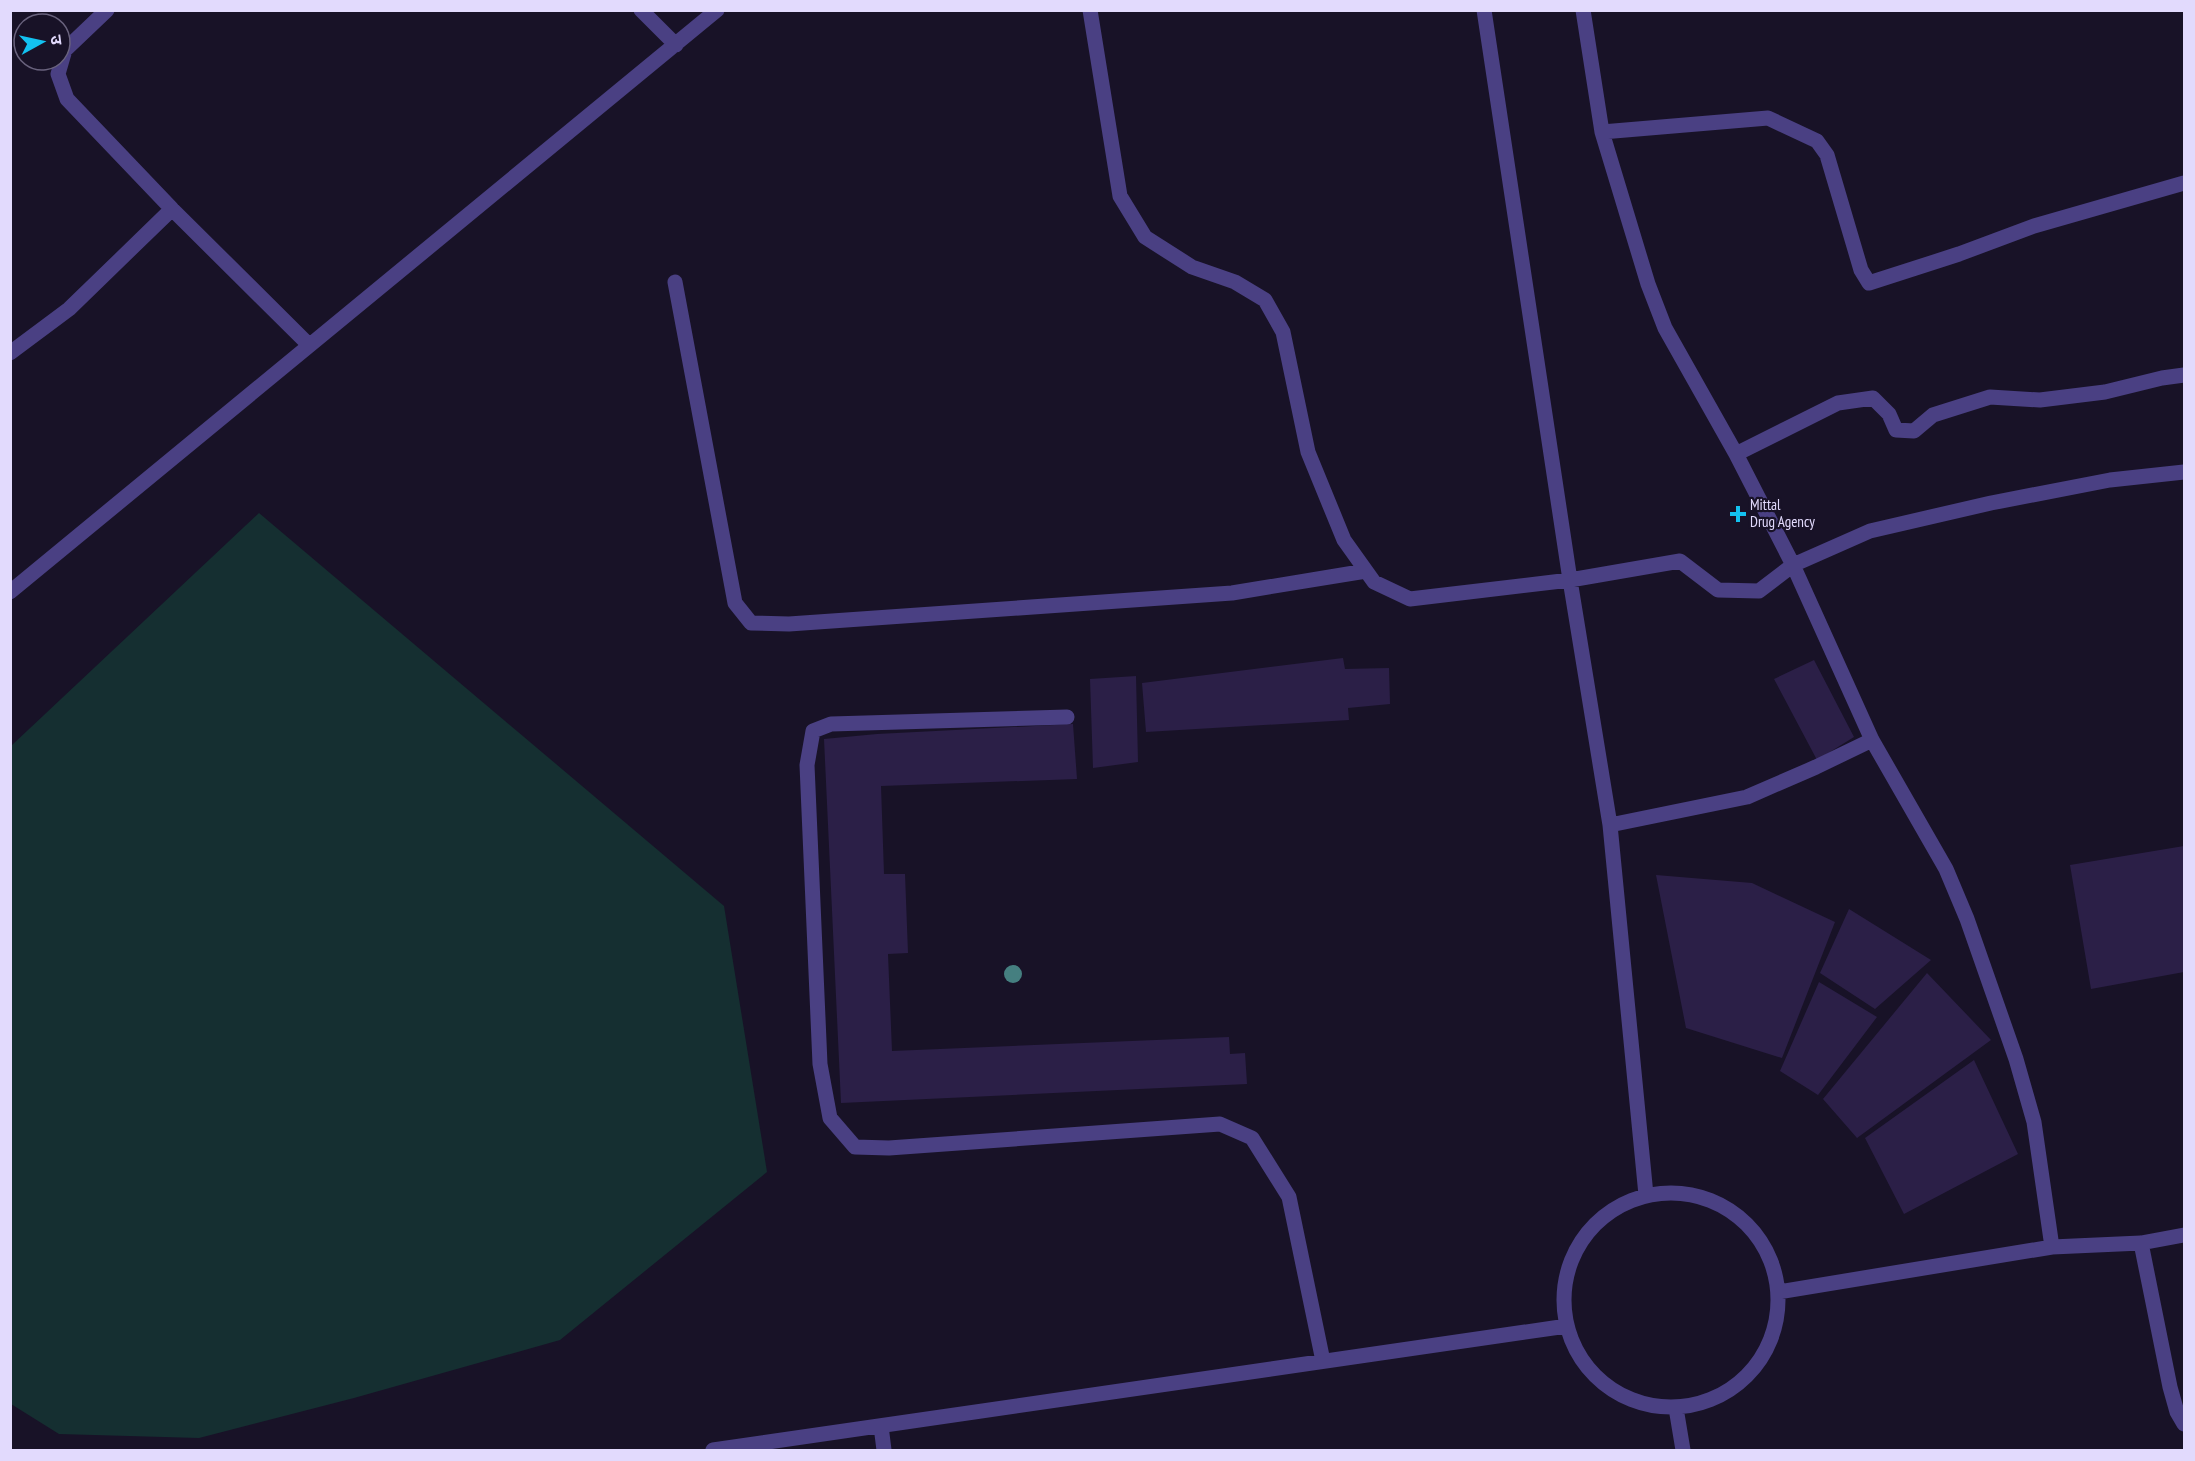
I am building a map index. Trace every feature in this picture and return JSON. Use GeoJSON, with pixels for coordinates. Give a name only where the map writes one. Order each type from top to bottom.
{"type":"FeatureCollection","features":[{"type":"Feature","properties":{"kind":"street"},"geometry":{"type":"LineString","coordinates":[[107,10],[65,50],[58,74],[67,99],[172,209],[309,345]]}},
{"type":"Feature","properties":{"kind":"street"},"geometry":{"type":"LineString","coordinates":[[641,10],[676,45]]}},
{"type":"Feature","properties":{"kind":"street"},"geometry":{"type":"LineString","coordinates":[[10,592],[717,10]]}},
{"type":"Feature","properties":{"kind":"street"},"geometry":{"type":"LineString","coordinates":[[1090,10],[1120,196],[1145,237],[1192,267],[1235,282],[1265,300],[1283,332],[1308,452],[1344,540],[1374,582],[1410,599],[1570,580],[1680,561],[1718,590],[1759,591],[1794,565],[1870,531],[2110,480],[2184,472]]}},
{"type":"Feature","properties":{"kind":"street"},"geometry":{"type":"LineString","coordinates":[[1484,10],[1570,580],[1610,825],[1646,1195]]}},
{"type":"Feature","properties":{"kind":"street"},"geometry":{"type":"LineString","coordinates":[[1583,10],[1602,132],[1648,284],[1665,328],[1736,454],[1794,565],[1872,740],[1946,869],[1967,919],[2016,1059],[2034,1122],[2052,1247]]}},
{"type":"Feature","properties":{"kind":"street"},"geometry":{"type":"LineString","coordinates":[[1602,132],[1768,118],[1817,141],[1827,155],[1860,270],[1869,283],[1959,254],[2034,226],[2184,183]]}},
{"type":"Feature","properties":{"kind":"street"},"geometry":{"type":"LineString","coordinates":[[10,353],[69,309],[172,209]]}},
{"type":"Feature","properties":{"kind":"street"},"geometry":{"type":"LineString","coordinates":[[675,282],[735,603],[751,623],[789,624],[1232,593],[1366,571]]}},
{"type":"Feature","properties":{"kind":"street"},"geometry":{"type":"LineString","coordinates":[[1736,454],[1838,403],[1873,398],[1889,414],[1896,430],[1914,431],[1933,415],[1990,396],[2040,400],[2105,392],[2184,375]]}},
{"type":"Feature","properties":{"kind":"street"},"geometry":{"type":"LineString","coordinates":[[1067,717],[831,724],[813,731],[807,765],[820,1064],[830,1118],[855,1147],[889,1148],[1220,1124],[1252,1138],[1289,1197],[1323,1361]]}},
{"type":"Feature","properties":{"kind":"street"},"geometry":{"type":"LineString","coordinates":[[1610,825],[1747,797],[1872,740]]}},
{"type":"Feature","properties":{"kind":"street"},"geometry":{"type":"LineString","coordinates":[[1691,1194],[1714,1202],[1734,1213],[1765,1247],[1774,1269],[1778,1292],[1777,1316],[1770,1340],[1759,1362],[1743,1380],[1723,1395],[1708,1401],[1676,1408],[1651,1406],[1628,1399],[1606,1387],[1589,1370],[1576,1349],[1567,1326],[1563,1302],[1566,1278],[1582,1241],[1603,1216],[1623,1203],[1646,1195],[1691,1194]]}},
{"type":"Feature","properties":{"kind":"street"},"geometry":{"type":"LineString","coordinates":[[1778,1292],[2052,1247],[2141,1243],[2184,1235]]}},
{"type":"Feature","properties":{"kind":"street"},"geometry":{"type":"LineString","coordinates":[[2141,1243],[2170,1388],[2184,1424]]}},
{"type":"Feature","properties":{"kind":"street"},"geometry":{"type":"LineString","coordinates":[[713,1450],[1567,1326]]}},
{"type":"Feature","properties":{"kind":"street"},"geometry":{"type":"LineString","coordinates":[[1676,1408],[1683,1450]]}},
{"type":"Feature","properties":{"kind":"street"},"geometry":{"type":"LineString","coordinates":[[881,1426],[884,1450]]}},
{"type":"Feature","properties":{"kind":"green space"},"geometry":{"type":"Polygon","coordinates":[[[259,513],[724,906],[767,1172],[560,1340],[354,1398],[199,1438],[59,1434],[11,1404],[11,746],[259,513]]]}},
{"type":"Feature","properties":{"kind":"building"},"geometry":{"type":"Polygon","coordinates":[[[1343,658],[1345,669],[1389,668],[1390,704],[1348,708],[1349,720],[1146,732],[1142,683],[1343,658]]]}},
{"type":"Feature","properties":{"kind":"building"},"geometry":{"type":"Polygon","coordinates":[[[1814,660],[1854,737],[1817,760],[1774,679],[1814,660]]]}},
{"type":"Feature","properties":{"kind":"building"},"geometry":{"type":"Polygon","coordinates":[[[1136,676],[1138,762],[1093,768],[1090,679],[1136,676]]]}},
{"type":"Feature","properties":{"kind":"building"},"geometry":{"type":"Polygon","coordinates":[[[1073,724],[1077,779],[881,786],[884,874],[905,874],[908,953],[888,954],[892,1051],[1229,1037],[1230,1054],[1245,1053],[1247,1084],[841,1103],[824,739],[877,734],[1073,724]]]}},
{"type":"Feature","properties":{"kind":"building"},"geometry":{"type":"Polygon","coordinates":[[[2184,846],[2184,972],[2091,989],[2070,865],[2184,846]]]}},
{"type":"Feature","properties":{"kind":"building"},"geometry":{"type":"Polygon","coordinates":[[[1656,875],[1752,883],[1835,922],[1782,1058],[1686,1028],[1656,875]]]}},
{"type":"Feature","properties":{"kind":"building"},"geometry":{"type":"Polygon","coordinates":[[[1849,909],[1931,960],[1875,1009],[1820,973],[1849,909]]]}},
{"type":"Feature","properties":{"kind":"building"},"geometry":{"type":"Polygon","coordinates":[[[1927,973],[1991,1040],[1857,1138],[1823,1099],[1927,973]]]}},
{"type":"Feature","properties":{"kind":"building"},"geometry":{"type":"Polygon","coordinates":[[[1819,982],[1877,1017],[1818,1095],[1780,1071],[1819,982]]]}},
{"type":"Feature","properties":{"kind":"building"},"geometry":{"type":"Polygon","coordinates":[[[1974,1060],[2018,1154],[1904,1214],[1865,1138],[1974,1060]]]}},
{"type":"Feature","properties":{"kind":"place","name":"Mittal Drug Agency"},"geometry":{"type":"Point","coordinates":[1738,514]}}]}
